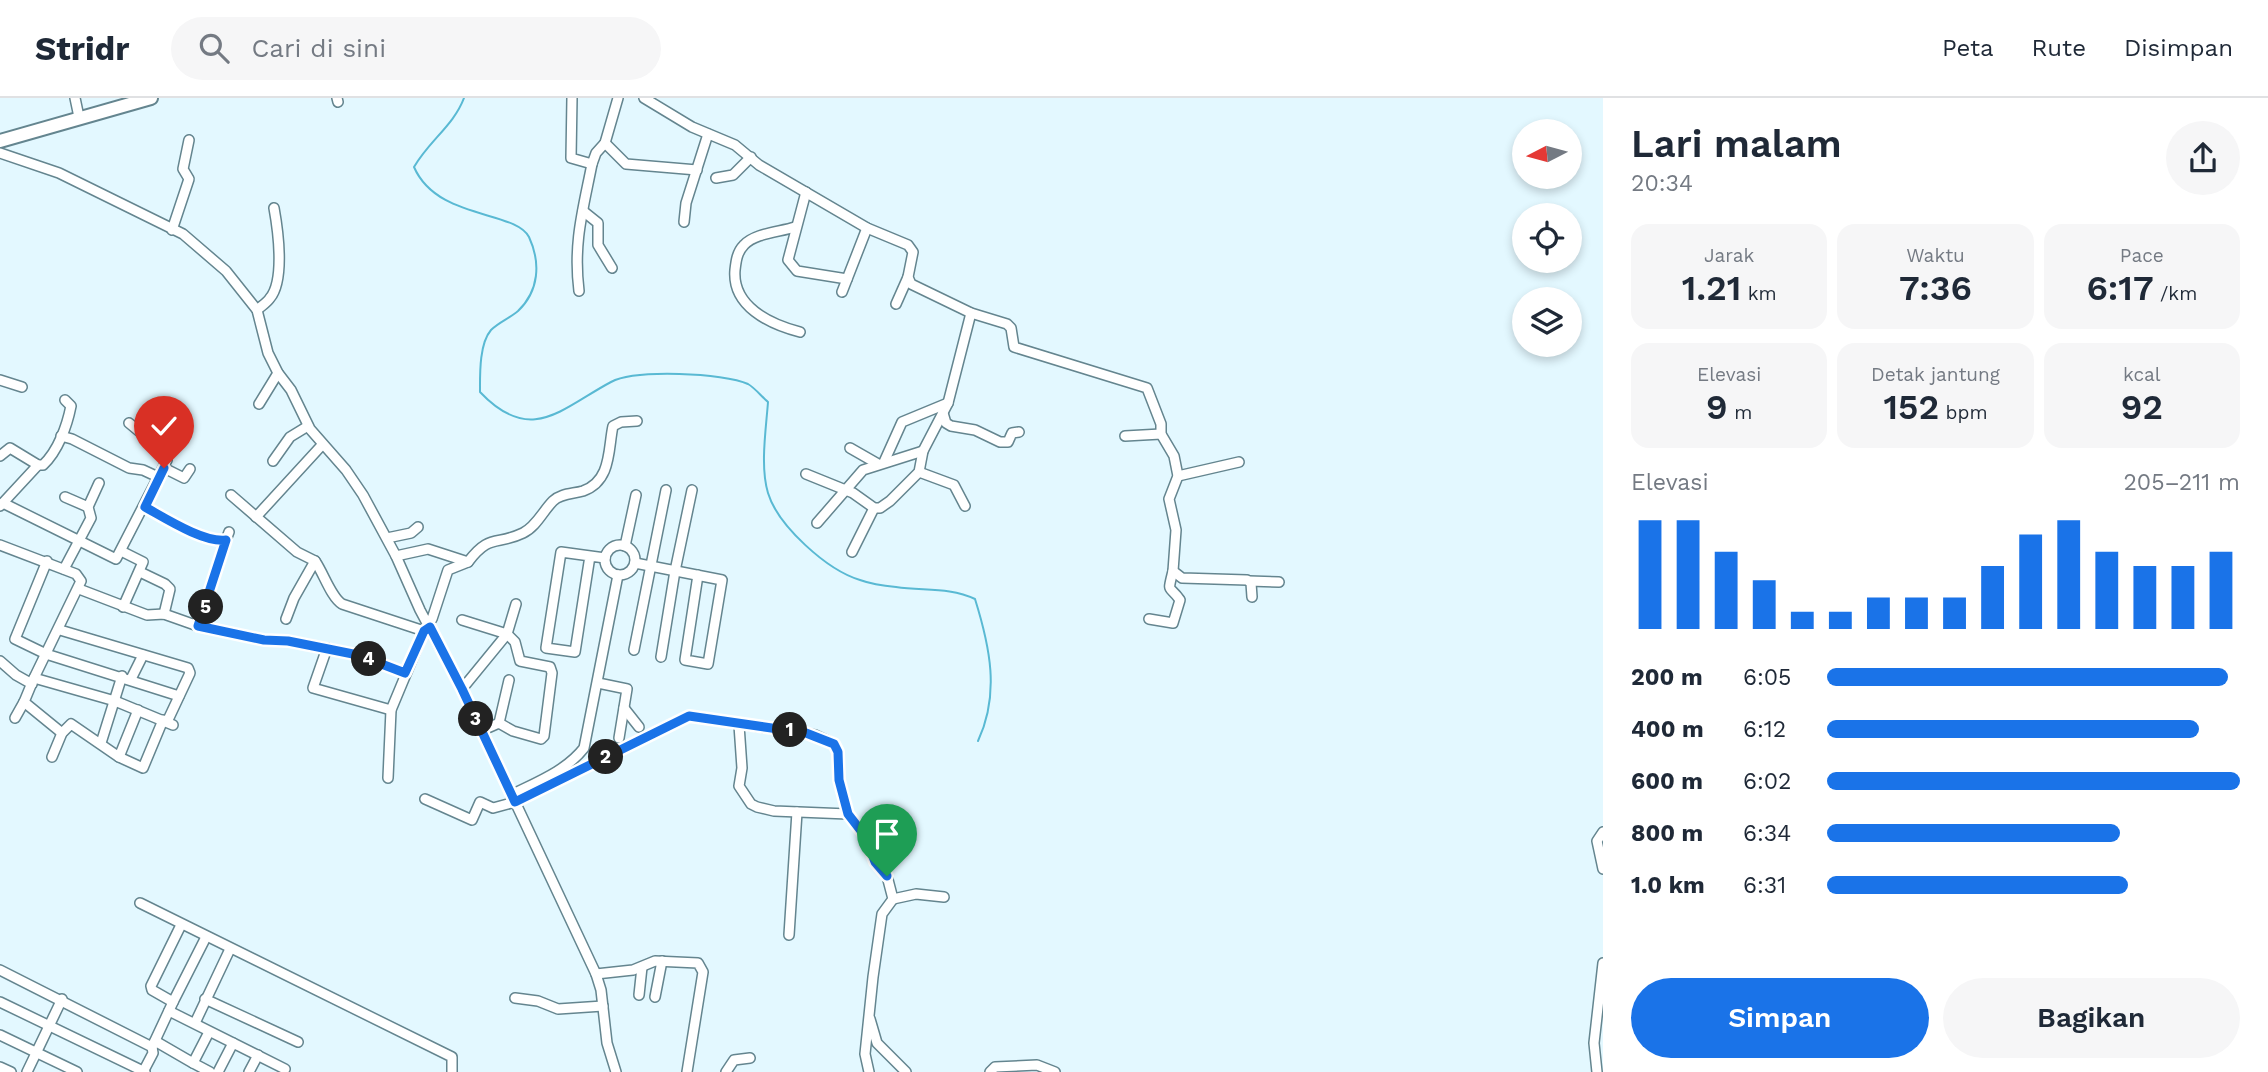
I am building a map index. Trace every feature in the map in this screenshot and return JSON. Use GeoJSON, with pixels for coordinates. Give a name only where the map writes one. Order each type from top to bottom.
{"type":"FeatureCollection","features":[{"type":"Feature","properties":{"kind":"highway"},"geometry":{"type":"LineString","coordinates":[[0,141],[151,98]]}},
{"type":"Feature","properties":{"kind":"street"},"geometry":{"type":"LineString","coordinates":[[75,98],[79,117]]}},
{"type":"Feature","properties":{"kind":"street"},"geometry":{"type":"LineString","coordinates":[[572,98],[571,158],[592,164]]}},
{"type":"Feature","properties":{"kind":"street"},"geometry":{"type":"LineString","coordinates":[[579,290],[575,261],[592,164],[596,153],[605,143],[618,98]]}},
{"type":"Feature","properties":{"kind":"street"},"geometry":{"type":"LineString","coordinates":[[644,98],[692,127],[735,145],[759,165],[867,228],[912,248],[908,277],[896,304]]}},
{"type":"Feature","properties":{"kind":"street"},"geometry":{"type":"LineString","coordinates":[[684,222],[686,203],[708,134]]}},
{"type":"Feature","properties":{"kind":"street"},"geometry":{"type":"LineString","coordinates":[[173,230],[189,180],[183,169],[189,140]]}},
{"type":"Feature","properties":{"kind":"street"},"geometry":{"type":"LineString","coordinates":[[605,143],[626,164],[698,170]]}},
{"type":"Feature","properties":{"kind":"street"},"geometry":{"type":"LineString","coordinates":[[690,152],[701,153]]}},
{"type":"Feature","properties":{"kind":"street"},"geometry":{"type":"LineString","coordinates":[[0,153],[59,173],[188,237],[226,271],[257,310],[268,353],[278,373],[291,390],[308,426],[353,479],[387,538],[427,626],[462,689],[596,974],[607,1042],[619,1072]]}},
{"type":"Feature","properties":{"kind":"street"},"geometry":{"type":"LineString","coordinates":[[716,178],[733,175],[751,157]]}},
{"type":"Feature","properties":{"kind":"street"},"geometry":{"type":"LineString","coordinates":[[806,192],[788,260],[793,268],[820,276],[834,275],[847,279]]}},
{"type":"Feature","properties":{"kind":"street"},"geometry":{"type":"LineString","coordinates":[[257,310],[272,297],[278,279],[279,233],[274,208]]}},
{"type":"Feature","properties":{"kind":"street"},"geometry":{"type":"LineString","coordinates":[[583,211],[598,223],[598,246],[611,268]]}},
{"type":"Feature","properties":{"kind":"street"},"geometry":{"type":"LineString","coordinates":[[795,227],[754,237],[744,245],[737,257],[735,277],[737,294],[746,306],[800,332]]}},
{"type":"Feature","properties":{"kind":"street"},"geometry":{"type":"LineString","coordinates":[[842,292],[867,228]]}},
{"type":"Feature","properties":{"kind":"street"},"geometry":{"type":"LineString","coordinates":[[908,277],[911,285],[971,313],[1009,325],[1014,347],[1090,372],[1144,385],[1149,390],[1158,414],[1161,434],[1174,456],[1178,476],[1169,499],[1176,530],[1169,587],[1172,594],[1180,600],[1173,622],[1149,619]]}},
{"type":"Feature","properties":{"kind":"street"},"geometry":{"type":"LineString","coordinates":[[806,474],[844,489],[874,508],[880,508],[891,501],[919,471],[923,451],[948,403],[971,313]]}},
{"type":"Feature","properties":{"kind":"street"},"geometry":{"type":"LineString","coordinates":[[259,404],[278,373]]}},
{"type":"Feature","properties":{"kind":"street"},"geometry":{"type":"LineString","coordinates":[[0,380],[22,387]]}},
{"type":"Feature","properties":{"kind":"street"},"geometry":{"type":"LineString","coordinates":[[0,456],[10,448],[38,465],[43,465],[61,436],[71,407],[65,400]]}},
{"type":"Feature","properties":{"kind":"street"},"geometry":{"type":"LineString","coordinates":[[881,463],[902,422],[948,403]]}},
{"type":"Feature","properties":{"kind":"street"},"geometry":{"type":"LineString","coordinates":[[943,413],[946,423],[951,426],[975,430],[999,442],[1008,442],[1012,433],[1019,432]]}},
{"type":"Feature","properties":{"kind":"street"},"geometry":{"type":"LineString","coordinates":[[388,778],[391,710],[405,673],[432,619],[448,570],[468,562],[490,541],[529,530],[559,496],[586,490],[606,469],[612,448],[613,426],[621,422],[637,421]]}},
{"type":"Feature","properties":{"kind":"street"},"geometry":{"type":"LineString","coordinates":[[38,465],[1,505],[79,539],[116,559],[145,507],[167,456],[129,422]]}},
{"type":"Feature","properties":{"kind":"street"},"geometry":{"type":"LineString","coordinates":[[273,461],[290,437],[308,426]]}},
{"type":"Feature","properties":{"kind":"street"},"geometry":{"type":"LineString","coordinates":[[1125,436],[1161,434]]}},
{"type":"Feature","properties":{"kind":"street"},"geometry":{"type":"LineString","coordinates":[[61,436],[130,468],[158,477]]}},
{"type":"Feature","properties":{"kind":"street"},"geometry":{"type":"LineString","coordinates":[[256,517],[323,445]]}},
{"type":"Feature","properties":{"kind":"street"},"geometry":{"type":"LineString","coordinates":[[849,448],[881,463]]}},
{"type":"Feature","properties":{"kind":"street"},"geometry":{"type":"LineString","coordinates":[[817,523],[863,470],[923,451]]}},
{"type":"Feature","properties":{"kind":"street"},"geometry":{"type":"LineString","coordinates":[[1178,476],[1239,462]]}},
{"type":"Feature","properties":{"kind":"street"},"geometry":{"type":"LineString","coordinates":[[164,468],[184,478],[190,469]]}},
{"type":"Feature","properties":{"kind":"street"},"geometry":{"type":"LineString","coordinates":[[919,471],[954,485],[965,506]]}},
{"type":"Feature","properties":{"kind":"street"},"geometry":{"type":"LineString","coordinates":[[64,569],[91,518],[88,507],[99,483]]}},
{"type":"Feature","properties":{"kind":"street"},"geometry":{"type":"LineString","coordinates":[[634,650],[667,490]]}},
{"type":"Feature","properties":{"kind":"street"},"geometry":{"type":"LineString","coordinates":[[661,657],[692,490]]}},
{"type":"Feature","properties":{"kind":"street"},"geometry":{"type":"LineString","coordinates":[[231,495],[297,552],[316,561],[327,580],[333,599],[342,604],[427,626]]}},
{"type":"Feature","properties":{"kind":"street"},"geometry":{"type":"LineString","coordinates":[[625,546],[636,495]]}},
{"type":"Feature","properties":{"kind":"street"},"geometry":{"type":"LineString","coordinates":[[65,497],[88,507]]}},
{"type":"Feature","properties":{"kind":"street"},"geometry":{"type":"LineString","coordinates":[[145,507],[218,541],[228,536],[198,626]]}},
{"type":"Feature","properties":{"kind":"street"},"geometry":{"type":"LineString","coordinates":[[852,552],[874,508]]}},
{"type":"Feature","properties":{"kind":"street"},"geometry":{"type":"LineString","coordinates":[[387,538],[411,533],[418,527]]}},
{"type":"Feature","properties":{"kind":"street"},"geometry":{"type":"LineString","coordinates":[[0,545],[47,561],[79,576],[79,589],[15,718]]}},
{"type":"Feature","properties":{"kind":"street"},"geometry":{"type":"LineString","coordinates":[[625,546],[633,552],[635,563],[628,573],[618,575],[607,568],[605,558],[612,547],[625,546]]}},
{"type":"Feature","properties":{"kind":"street"},"geometry":{"type":"LineString","coordinates":[[396,556],[428,549],[468,562]]}},
{"type":"Feature","properties":{"kind":"street"},"geometry":{"type":"LineString","coordinates":[[121,551],[142,561],[140,572],[123,607]]}},
{"type":"Feature","properties":{"kind":"street"},"geometry":{"type":"LineString","coordinates":[[590,556],[575,652],[546,648],[561,552],[605,558]]}},
{"type":"Feature","properties":{"kind":"street"},"geometry":{"type":"LineString","coordinates":[[47,561],[14,637],[46,654],[179,696]]}},
{"type":"Feature","properties":{"kind":"street"},"geometry":{"type":"LineString","coordinates":[[286,619],[294,598],[316,561]]}},
{"type":"Feature","properties":{"kind":"street"},"geometry":{"type":"LineString","coordinates":[[635,563],[698,575],[722,580],[708,664],[685,660],[698,575]]}},
{"type":"Feature","properties":{"kind":"street"},"geometry":{"type":"LineString","coordinates":[[1173,570],[1182,578],[1279,582]]}},
{"type":"Feature","properties":{"kind":"street"},"geometry":{"type":"LineString","coordinates":[[140,572],[170,589],[164,614]]}},
{"type":"Feature","properties":{"kind":"street"},"geometry":{"type":"LineString","coordinates":[[513,798],[558,771],[575,759],[584,748],[618,575]]}},
{"type":"Feature","properties":{"kind":"street"},"geometry":{"type":"LineString","coordinates":[[1249,581],[1252,597]]}},
{"type":"Feature","properties":{"kind":"street"},"geometry":{"type":"LineString","coordinates":[[79,589],[147,615],[164,614],[198,626],[264,640],[327,648],[358,655],[405,673]]}},
{"type":"Feature","properties":{"kind":"street"},"geometry":{"type":"LineString","coordinates":[[462,689],[507,634],[516,604]]}},
{"type":"Feature","properties":{"kind":"street"},"geometry":{"type":"LineString","coordinates":[[462,620],[507,634],[515,642],[520,661],[550,667],[553,683],[544,736],[541,739],[519,733],[499,723]]}},
{"type":"Feature","properties":{"kind":"street"},"geometry":{"type":"LineString","coordinates":[[52,757],[62,733],[72,724],[119,757],[144,768],[190,673],[188,668],[60,630]]}},
{"type":"Feature","properties":{"kind":"street"},"geometry":{"type":"LineString","coordinates":[[327,648],[313,688],[391,710]]}},
{"type":"Feature","properties":{"kind":"street"},"geometry":{"type":"LineString","coordinates":[[101,743],[115,701],[143,654]]}},
{"type":"Feature","properties":{"kind":"street"},"geometry":{"type":"LineString","coordinates":[[0,661],[33,681],[115,701],[168,722]]}},
{"type":"Feature","properties":{"kind":"street"},"geometry":{"type":"LineString","coordinates":[[499,723],[509,680]]}},
{"type":"Feature","properties":{"kind":"street"},"geometry":{"type":"LineString","coordinates":[[598,682],[627,690],[619,738]]}},
{"type":"Feature","properties":{"kind":"street"},"geometry":{"type":"LineString","coordinates":[[24,702],[62,733]]}},
{"type":"Feature","properties":{"kind":"street"},"geometry":{"type":"LineString","coordinates":[[624,708],[639,727]]}},
{"type":"Feature","properties":{"kind":"street"},"geometry":{"type":"LineString","coordinates":[[119,757],[138,710]]}},
{"type":"Feature","properties":{"kind":"street"},"geometry":{"type":"LineString","coordinates":[[425,799],[468,820],[474,818],[480,802],[493,808],[689,716],[806,733],[834,744],[838,752],[839,780],[848,814],[865,836],[875,862],[887,876],[893,899]]}},
{"type":"Feature","properties":{"kind":"street"},"geometry":{"type":"LineString","coordinates":[[481,731],[499,723]]}},
{"type":"Feature","properties":{"kind":"street"},"geometry":{"type":"LineString","coordinates":[[739,725],[742,768],[739,786],[743,794],[757,807],[848,814]]}},
{"type":"Feature","properties":{"kind":"street"},"geometry":{"type":"LineString","coordinates":[[789,935],[797,812]]}},
{"type":"Feature","properties":{"kind":"street"},"geometry":{"type":"LineString","coordinates":[[1603,832],[1597,841],[1603,869]]}},
{"type":"Feature","properties":{"kind":"street"},"geometry":{"type":"LineString","coordinates":[[869,1072],[865,1054],[882,914],[893,899],[916,894],[944,897]]}},
{"type":"Feature","properties":{"kind":"street"},"geometry":{"type":"LineString","coordinates":[[140,903],[452,1057],[452,1072]]}},
{"type":"Feature","properties":{"kind":"street"},"geometry":{"type":"LineString","coordinates":[[181,925],[151,986],[152,990],[171,1007],[209,1032],[285,1069]]}},
{"type":"Feature","properties":{"kind":"street"},"geometry":{"type":"LineString","coordinates":[[0,1002],[144,1072],[153,1053],[153,1044],[206,937]]}},
{"type":"Feature","properties":{"kind":"street"},"geometry":{"type":"LineString","coordinates":[[195,1023],[230,949]]}},
{"type":"Feature","properties":{"kind":"street"},"geometry":{"type":"LineString","coordinates":[[655,997],[663,961]]}},
{"type":"Feature","properties":{"kind":"street"},"geometry":{"type":"LineString","coordinates":[[596,974],[642,967],[648,962],[698,963],[703,972],[687,1072]]}},
{"type":"Feature","properties":{"kind":"street"},"geometry":{"type":"LineString","coordinates":[[1597,1072],[1594,1043],[1600,1025],[1603,964]]}},
{"type":"Feature","properties":{"kind":"street"},"geometry":{"type":"LineString","coordinates":[[639,995],[642,967]]}},
{"type":"Feature","properties":{"kind":"street"},"geometry":{"type":"LineString","coordinates":[[0,970],[211,1072]]}},
{"type":"Feature","properties":{"kind":"street"},"geometry":{"type":"LineString","coordinates":[[515,998],[538,1001],[563,1009],[603,1006]]}},
{"type":"Feature","properties":{"kind":"street"},"geometry":{"type":"LineString","coordinates":[[27,1072],[62,999]]}},
{"type":"Feature","properties":{"kind":"street"},"geometry":{"type":"LineString","coordinates":[[205,999],[298,1042]]}},
{"type":"Feature","properties":{"kind":"street"},"geometry":{"type":"LineString","coordinates":[[869,1014],[877,1043],[906,1072]]}},
{"type":"Feature","properties":{"kind":"street"},"geometry":{"type":"LineString","coordinates":[[193,1063],[209,1032]]}},
{"type":"Feature","properties":{"kind":"street"},"geometry":{"type":"LineString","coordinates":[[0,1035],[77,1072]]}},
{"type":"Feature","properties":{"kind":"street"},"geometry":{"type":"LineString","coordinates":[[218,1072],[233,1043]]}},
{"type":"Feature","properties":{"kind":"street"},"geometry":{"type":"LineString","coordinates":[[249,1072],[258,1055]]}},
{"type":"Feature","properties":{"kind":"street"},"geometry":{"type":"LineString","coordinates":[[726,1072],[734,1060],[750,1058]]}},
{"type":"Feature","properties":{"kind":"street"},"geometry":{"type":"LineString","coordinates":[[990,1072],[995,1068],[1037,1065],[1055,1072]]}},
{"type":"Feature","properties":{"kind":"street"},"geometry":{"type":"LineString","coordinates":[[0,1067],[11,1072]]}},
{"type":"Feature","properties":{"kind":"waterway"},"geometry":{"type":"LineString","coordinates":[[464,98],[454,117],[414,167],[425,184],[440,197],[521,228],[533,247],[536,267],[534,286],[525,303],[494,327],[487,336],[481,360],[480,392],[498,408],[515,417],[531,419],[561,411],[611,382],[639,375],[700,375],[736,380],[751,386],[768,402],[764,460],[768,493],[782,519],[805,545],[833,567],[864,581],[892,587],[946,591],[975,599],[985,635],[991,688],[985,723],[978,741]]}},
{"type":"Feature","properties":{"kind":"route"},"geometry":{"type":"LineString","coordinates":[[164,468],[145,507],[181,526],[218,541],[226,540],[198,626],[358,655],[405,673],[424,631],[430,627],[515,802],[689,716],[826,738],[834,744],[838,752],[839,780],[848,814],[857,823],[875,862],[887,876]]}}]}
